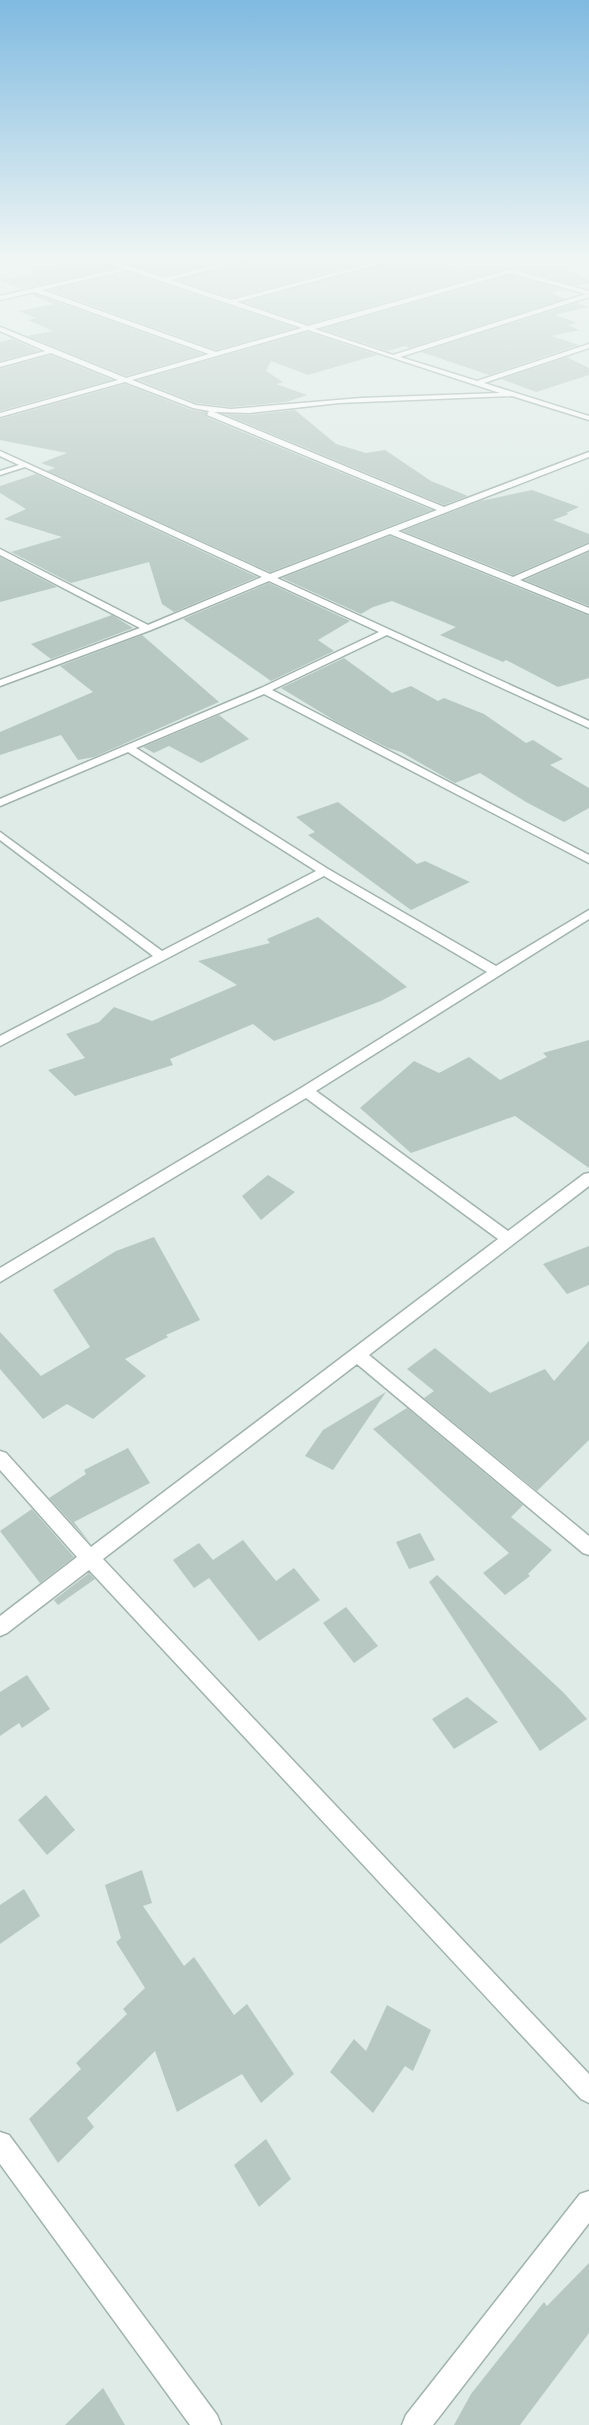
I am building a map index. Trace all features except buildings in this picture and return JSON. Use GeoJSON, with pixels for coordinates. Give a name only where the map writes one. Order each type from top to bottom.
{"type":"FeatureCollection","features":[{"type":"Feature","properties":{"kind":"street"},"geometry":{"type":"LineString","coordinates":[[106,372],[444,510]]}},
{"type":"Feature","properties":{"kind":"street"},"geometry":{"type":"LineString","coordinates":[[0,415],[149,372]]}},
{"type":"Feature","properties":{"kind":"street"},"geometry":{"type":"LineString","coordinates":[[443,372],[589,418]]}},
{"type":"Feature","properties":{"kind":"street"},"geometry":{"type":"LineString","coordinates":[[478,383],[510,372]]}},
{"type":"Feature","properties":{"kind":"street"},"geometry":{"type":"LineString","coordinates":[[195,407],[254,410],[341,401],[513,394]]}},
{"type":"Feature","properties":{"kind":"street"},"geometry":{"type":"LineString","coordinates":[[0,454],[589,725]]}},
{"type":"Feature","properties":{"kind":"street"},"geometry":{"type":"LineString","coordinates":[[0,683],[148,628],[268,578],[589,454]]}},
{"type":"Feature","properties":{"kind":"street"},"geometry":{"type":"LineString","coordinates":[[0,473],[26,465]]}},
{"type":"Feature","properties":{"kind":"street"},"geometry":{"type":"LineString","coordinates":[[391,531],[589,611]]}},
{"type":"Feature","properties":{"kind":"street"},"geometry":{"type":"LineString","coordinates":[[512,580],[589,547]]}},
{"type":"Feature","properties":{"kind":"street"},"geometry":{"type":"LineString","coordinates":[[0,552],[148,628]]}},
{"type":"Feature","properties":{"kind":"street"},"geometry":{"type":"LineString","coordinates":[[0,803],[130,749],[264,690],[386,632]]}},
{"type":"Feature","properties":{"kind":"street"},"geometry":{"type":"LineString","coordinates":[[0,671],[12,678]]}},
{"type":"Feature","properties":{"kind":"street"},"geometry":{"type":"LineString","coordinates":[[264,690],[589,860]]}},
{"type":"Feature","properties":{"kind":"street"},"geometry":{"type":"LineString","coordinates":[[130,749],[324,871],[495,971]]}},
{"type":"Feature","properties":{"kind":"street"},"geometry":{"type":"LineString","coordinates":[[0,835],[160,956]]}},
{"type":"Feature","properties":{"kind":"street"},"geometry":{"type":"LineString","coordinates":[[0,1042],[324,871]]}},
{"type":"Feature","properties":{"kind":"street"},"geometry":{"type":"LineString","coordinates":[[0,1276],[306,1091],[495,971],[586,919]]}},
{"type":"Feature","properties":{"kind":"street"},"geometry":{"type":"LineString","coordinates":[[306,1091],[508,1238]]}},
{"type":"Feature","properties":{"kind":"street"},"geometry":{"type":"LineString","coordinates":[[0,1627],[589,1178]]}},
{"type":"Feature","properties":{"kind":"street"},"geometry":{"type":"LineString","coordinates":[[358,1355],[589,1547]]}},
{"type":"Feature","properties":{"kind":"street"},"geometry":{"type":"LineString","coordinates":[[0,1458],[90,1558],[589,2091]]}},
{"type":"Feature","properties":{"kind":"street"},"geometry":{"type":"LineString","coordinates":[[0,2144],[207,2425]]}},
{"type":"Feature","properties":{"kind":"street"},"geometry":{"type":"LineString","coordinates":[[416,2425],[589,2203]]}}]}
